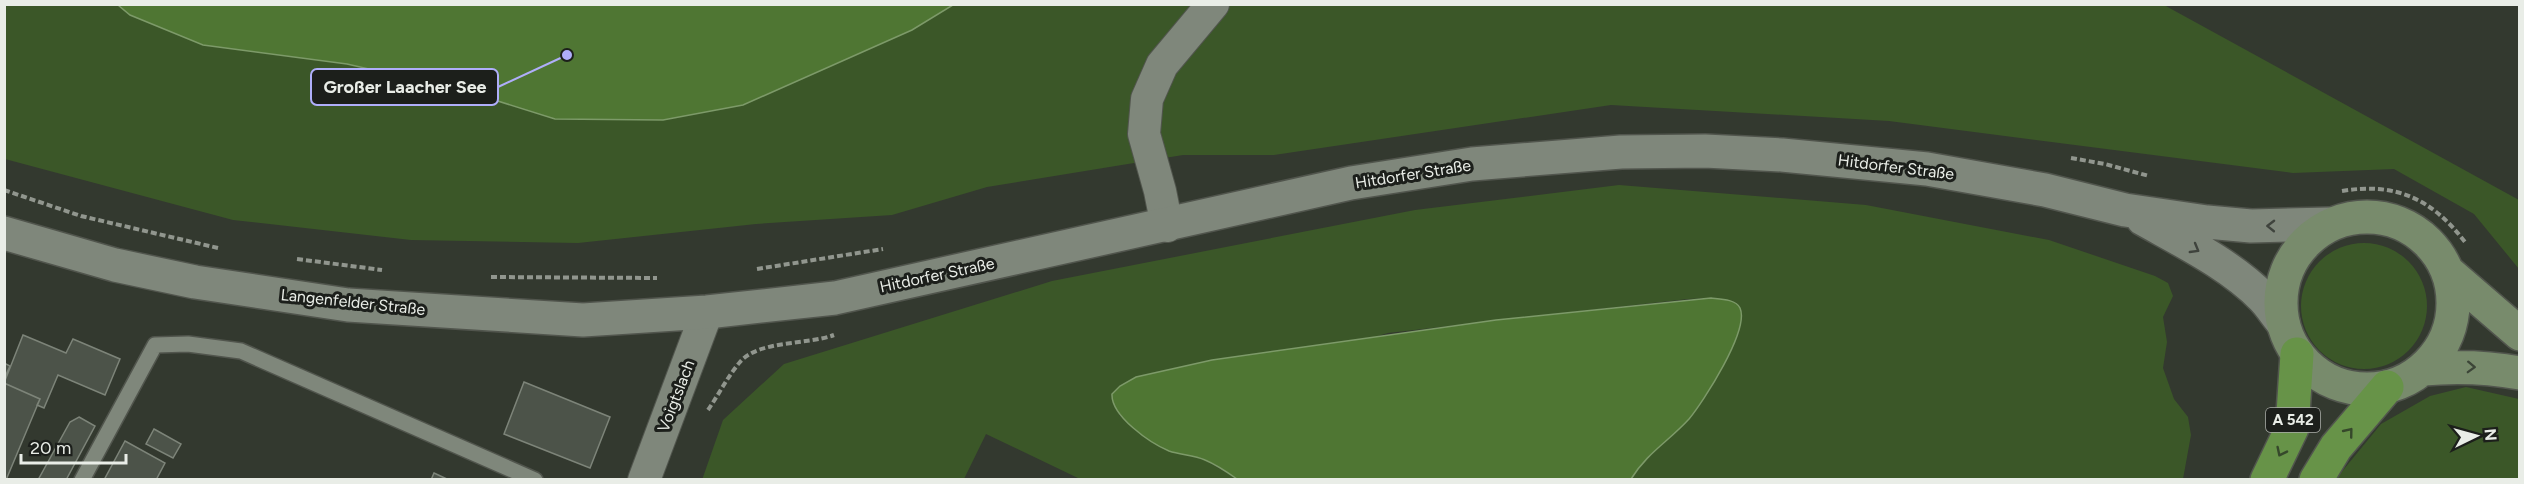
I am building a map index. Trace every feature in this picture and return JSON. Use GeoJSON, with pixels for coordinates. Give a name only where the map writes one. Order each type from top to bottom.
{"type":"FeatureCollection","features":[{"type":"Feature","properties":{"kind":"highway","name":"A 542"},"geometry":{"type":"LineString","coordinates":[[2267,480],[2292,428],[2297,354]]}},
{"type":"Feature","properties":{"kind":"highway","name":"A 542"},"geometry":{"type":"LineString","coordinates":[[2316,480],[2336,447],[2387,387]]}},
{"type":"Feature","properties":{"kind":"main road"},"geometry":{"type":"LineString","coordinates":[[2448,272],[2453,298],[2451,325],[2440,349],[2423,369],[2406,380],[2387,387],[2362,390],[2337,384],[2315,372],[2297,354],[2288,339],[2280,300],[2284,277],[2295,256],[2309,238],[2329,225],[2357,217],[2385,218],[2412,229],[2433,248],[2448,272],[2520,334]]}},
{"type":"Feature","properties":{"kind":"main road"},"geometry":{"type":"LineString","coordinates":[[2423,369],[2486,367],[2520,373]]}},
{"type":"Feature","properties":{"kind":"street"},"geometry":{"type":"LineString","coordinates":[[1167,226],[1160,191],[1143,134],[1147,99],[1161,65],[1213,4]]}},
{"type":"Feature","properties":{"kind":"street","name":"Hitdorfer Straße"},"geometry":{"type":"LineString","coordinates":[[708,312],[835,298],[1362,181],[1472,164],[1621,152],[1705,151],[1782,155],[1927,169],[2045,190],[2125,210],[2251,226],[2329,225]]}},
{"type":"Feature","properties":{"kind":"street","name":"Hitdorfer Straße"},"geometry":{"type":"LineString","coordinates":[[2125,210],[2200,252],[2232,273],[2262,297],[2283,323]]}},
{"type":"Feature","properties":{"kind":"street","name":"Langenfelder Straße"},"geometry":{"type":"LineString","coordinates":[[4,233],[46,247],[195,282],[348,304],[583,320],[708,312]]}},
{"type":"Feature","properties":{"kind":"street","name":"Voigtslach"},"geometry":{"type":"LineString","coordinates":[[644,480],[708,312]]}},
{"type":"Feature","properties":{"kind":"lane"},"geometry":{"type":"LineString","coordinates":[[82,480],[155,345],[188,344],[241,351],[535,480]]}},
{"type":"Feature","properties":{"kind":"path"},"geometry":{"type":"LineString","coordinates":[[4,190],[81,216],[226,250]]}},
{"type":"Feature","properties":{"kind":"path"},"geometry":{"type":"LineString","coordinates":[[705,414],[740,361],[758,349],[821,339],[839,333],[829,257],[747,271]]}},
{"type":"Feature","properties":{"kind":"path"},"geometry":{"type":"LineString","coordinates":[[296,259],[389,271]]}},
{"type":"Feature","properties":{"kind":"path"},"geometry":{"type":"LineString","coordinates":[[482,277],[665,278]]}},
{"type":"Feature","properties":{"kind":"shaded area"},"geometry":{"type":"Polygon","coordinates":[[[4,5],[118,5],[130,15],[203,45],[347,64],[469,92],[555,119],[663,120],[743,105],[912,30],[953,5],[2164,5],[2519,200],[2519,269],[2474,214],[2394,169],[2293,173],[1889,121],[1611,105],[1274,155],[1183,155],[987,187],[892,215],[756,224],[578,243],[411,240],[233,220],[5,159],[4,5]]]}},
{"type":"Feature","properties":{"kind":"shaded area"},"geometry":{"type":"Polygon","coordinates":[[[118,5],[953,5],[912,30],[743,105],[663,120],[555,119],[469,92],[347,64],[203,45],[130,15],[118,5]]]}},
{"type":"Feature","properties":{"kind":"shaded area"},"geometry":{"type":"Polygon","coordinates":[[[1619,185],[1866,205],[2049,240],[2155,276],[2168,283],[2173,296],[2163,317],[2167,342],[2163,368],[2174,399],[2188,417],[2191,435],[2183,479],[1631,479],[1644,462],[1695,411],[1712,386],[1735,342],[1741,318],[1738,308],[1734,302],[1711,298],[1388,333],[1371,338],[1213,360],[1136,377],[1119,415],[1142,434],[1168,450],[1203,459],[1237,479],[1080,479],[986,434],[964,479],[702,480],[723,420],[784,364],[1052,281],[1415,210],[1619,185]]]}},
{"type":"Feature","properties":{"kind":"shaded area"},"geometry":{"type":"Polygon","coordinates":[[[2364,243],[2388,248],[2408,262],[2422,282],[2427,306],[2422,330],[2408,350],[2388,364],[2364,369],[2340,364],[2320,350],[2306,330],[2301,306],[2306,282],[2320,262],[2340,248],[2364,243]]]}},
{"type":"Feature","properties":{"kind":"shaded area"},"geometry":{"type":"Polygon","coordinates":[[[1711,298],[1731,301],[1740,308],[1741,318],[1732,348],[1714,382],[1689,419],[1651,454],[1631,479],[1237,479],[1205,460],[1169,451],[1152,442],[1125,420],[1113,402],[1112,394],[1120,386],[1136,377],[1212,360],[1496,320],[1711,298]]]}},
{"type":"Feature","properties":{"kind":"shaded area"},"geometry":{"type":"Polygon","coordinates":[[[2466,387],[2519,399],[2519,479],[2335,480],[2381,424],[2430,396],[2466,387]]]}},
{"type":"Feature","properties":{"kind":"building"},"geometry":{"type":"Polygon","coordinates":[[[23,335],[66,353],[73,339],[120,359],[105,395],[58,375],[44,408],[37,405],[40,399],[4,383],[23,335]]]}},
{"type":"Feature","properties":{"kind":"building"},"geometry":{"type":"Polygon","coordinates":[[[4,363],[10,366],[4,379],[4,363]]]}},
{"type":"Feature","properties":{"kind":"building"},"geometry":{"type":"Polygon","coordinates":[[[524,382],[610,417],[590,468],[504,434],[524,382]]]}},
{"type":"Feature","properties":{"kind":"building"},"geometry":{"type":"Polygon","coordinates":[[[4,383],[40,399],[6,480],[4,480],[4,383]]]}},
{"type":"Feature","properties":{"kind":"building"},"geometry":{"type":"Polygon","coordinates":[[[79,417],[95,426],[66,480],[38,480],[70,422],[79,417]]]}},
{"type":"Feature","properties":{"kind":"building"},"geometry":{"type":"Polygon","coordinates":[[[154,429],[181,444],[173,458],[146,444],[154,429]]]}},
{"type":"Feature","properties":{"kind":"building"},"geometry":{"type":"Polygon","coordinates":[[[125,441],[165,463],[156,480],[104,480],[125,441]]]}},
{"type":"Feature","properties":{"kind":"building"},"geometry":{"type":"Polygon","coordinates":[[[434,473],[449,480],[431,480],[434,473]]]}},
{"type":"Feature","properties":{"kind":"place","name":"Großer Laacher See"},"geometry":{"type":"Point","coordinates":[567,55]}}]}
